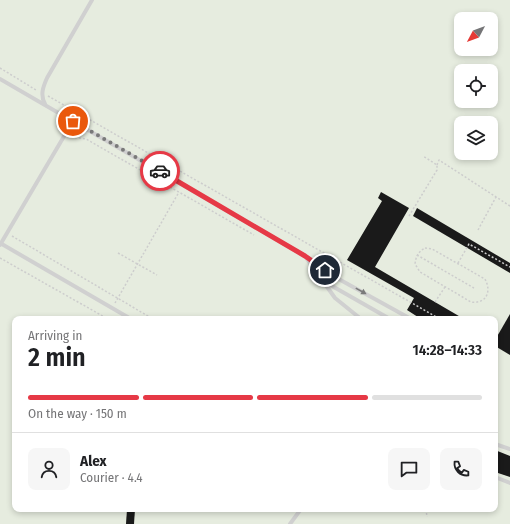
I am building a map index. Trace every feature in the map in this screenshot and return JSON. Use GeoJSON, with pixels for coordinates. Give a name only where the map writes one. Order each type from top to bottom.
{"type":"FeatureCollection","features":[{"type":"Feature","properties":{"kind":"lane"},"geometry":{"type":"LineString","coordinates":[[45,105],[42,98],[42,93],[47,78],[92,0]]}},
{"type":"Feature","properties":{"kind":"lane"},"geometry":{"type":"LineString","coordinates":[[0,79],[305,256],[336,277],[406,316]]}},
{"type":"Feature","properties":{"kind":"lane"},"geometry":{"type":"LineString","coordinates":[[73,121],[0,244],[126,316]]}},
{"type":"Feature","properties":{"kind":"lane"},"geometry":{"type":"LineString","coordinates":[[305,256],[335,298],[357,316]]}},
{"type":"Feature","properties":{"kind":"lane"},"geometry":{"type":"LineString","coordinates":[[323,281],[385,316]]}},
{"type":"Feature","properties":{"kind":"lane"},"geometry":{"type":"LineString","coordinates":[[498,445],[510,449]]}},
{"type":"Feature","properties":{"kind":"lane"},"geometry":{"type":"LineString","coordinates":[[498,478],[510,483]]}},
{"type":"Feature","properties":{"kind":"lane"},"geometry":{"type":"LineString","coordinates":[[290,524],[299,512]]}},
{"type":"Feature","properties":{"kind":"path"},"geometry":{"type":"LineString","coordinates":[[0,68],[435,316]]}},
{"type":"Feature","properties":{"kind":"path"},"geometry":{"type":"LineString","coordinates":[[65,134],[69,137],[86,139],[260,238]]}},
{"type":"Feature","properties":{"kind":"path"},"geometry":{"type":"LineString","coordinates":[[423,156],[436,165]]}},
{"type":"Feature","properties":{"kind":"path"},"geometry":{"type":"LineString","coordinates":[[409,216],[437,170],[436,165],[439,160],[510,206]]}},
{"type":"Feature","properties":{"kind":"path"},"geometry":{"type":"LineString","coordinates":[[112,308],[179,192]]}},
{"type":"Feature","properties":{"kind":"path"},"geometry":{"type":"LineString","coordinates":[[478,230],[496,197]]}},
{"type":"Feature","properties":{"kind":"path"},"geometry":{"type":"LineString","coordinates":[[7,233],[148,316]]}},
{"type":"Feature","properties":{"kind":"path"},"geometry":{"type":"LineString","coordinates":[[458,263],[469,244],[510,267]]}},
{"type":"Feature","properties":{"kind":"path"},"geometry":{"type":"LineString","coordinates":[[425,248],[432,248],[458,263],[485,279],[489,288],[487,295],[478,302],[471,302],[445,287],[420,272],[414,264],[417,255],[425,248]]}},
{"type":"Feature","properties":{"kind":"path"},"geometry":{"type":"LineString","coordinates":[[118,252],[157,275]]}},
{"type":"Feature","properties":{"kind":"path"},"geometry":{"type":"LineString","coordinates":[[417,255],[474,288]]}},
{"type":"Feature","properties":{"kind":"path"},"geometry":{"type":"LineString","coordinates":[[0,258],[103,316]]}},
{"type":"Feature","properties":{"kind":"path"},"geometry":{"type":"LineString","coordinates":[[435,302],[445,287]]}},
{"type":"Feature","properties":{"kind":"path"},"geometry":{"type":"LineString","coordinates":[[426,512],[427,517]]}},
{"type":"Feature","properties":{"kind":"shaded area"},"geometry":{"type":"Polygon","coordinates":[[[0,0],[510,0],[510,524],[0,524],[0,0]]]}},
{"type":"Feature","properties":{"kind":"building"},"geometry":{"type":"Polygon","coordinates":[[[381,192],[409,208],[375,267],[459,316],[416,316],[407,310],[414,298],[347,260],[382,201],[378,198],[381,192]]]}},
{"type":"Feature","properties":{"kind":"building"},"geometry":{"type":"Polygon","coordinates":[[[417,208],[510,263],[510,273],[413,216],[417,208]]]}},
{"type":"Feature","properties":{"kind":"building"},"geometry":{"type":"Polygon","coordinates":[[[510,314],[510,355],[498,348],[498,335],[510,314]]]}},
{"type":"Feature","properties":{"kind":"building"},"geometry":{"type":"Polygon","coordinates":[[[498,451],[510,456],[510,477],[498,473],[498,451]]]}},
{"type":"Feature","properties":{"kind":"building"},"geometry":{"type":"Polygon","coordinates":[[[127,512],[135,512],[134,524],[126,524],[127,512]]]}},
{"type":"Feature","properties":{"kind":"way so far"},"geometry":{"type":"LineString","coordinates":[[73,121],[160,171]]}},
{"type":"Feature","properties":{"kind":"route"},"geometry":{"type":"LineString","coordinates":[[160,171],[305,256],[325,270]]}}]}
